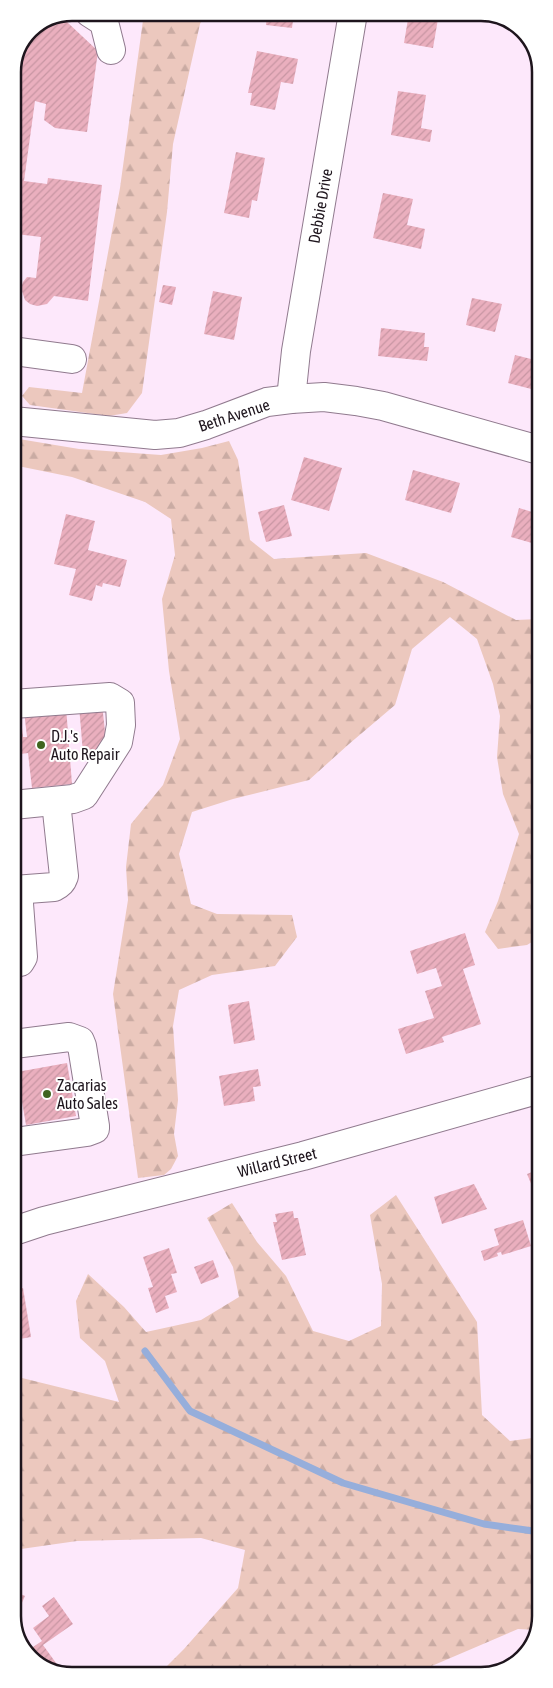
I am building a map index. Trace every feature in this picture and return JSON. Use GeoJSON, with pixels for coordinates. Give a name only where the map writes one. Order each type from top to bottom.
{"type":"FeatureCollection","features":[{"type":"Feature","properties":{"kind":"street"},"geometry":{"type":"LineString","coordinates":[[103,21],[111,50]]}},
{"type":"Feature","properties":{"kind":"street","name":"Debbie Drive"},"geometry":{"type":"LineString","coordinates":[[291,399],[296,351],[352,21]]}},
{"type":"Feature","properties":{"kind":"street"},"geometry":{"type":"LineString","coordinates":[[21,353],[72,360]]}},
{"type":"Feature","properties":{"kind":"street","name":"Beth Avenue"},"geometry":{"type":"LineString","coordinates":[[21,422],[155,434],[179,433],[267,402],[324,397],[374,404],[532,448]]}},
{"type":"Feature","properties":{"kind":"street"},"geometry":{"type":"LineString","coordinates":[[21,703],[110,697],[120,703],[121,725],[118,742],[89,789],[80,798],[21,804]]}},
{"type":"Feature","properties":{"kind":"street"},"geometry":{"type":"LineString","coordinates":[[21,890],[54,887],[59,885],[64,876],[56,802]]}},
{"type":"Feature","properties":{"kind":"street"},"geometry":{"type":"LineString","coordinates":[[21,938],[23,957],[21,960]]}},
{"type":"Feature","properties":{"kind":"street"},"geometry":{"type":"LineString","coordinates":[[21,1043],[69,1037],[80,1041],[95,1126],[94,1129],[86,1132],[21,1141]]}},
{"type":"Feature","properties":{"kind":"street","name":"Willard Street"},"geometry":{"type":"LineString","coordinates":[[21,1229],[44,1221],[303,1156],[532,1091]]}},
{"type":"Feature","properties":{"kind":"green space"},"geometry":{"type":"Polygon","coordinates":[[[143,21],[201,21],[173,144],[167,212],[142,393],[127,413],[109,416],[30,405],[22,396],[29,387],[82,393],[120,188],[143,21]]]}},
{"type":"Feature","properties":{"kind":"green space"},"geometry":{"type":"Polygon","coordinates":[[[21,439],[79,449],[161,455],[229,441],[238,460],[250,540],[274,559],[366,553],[443,582],[516,620],[532,619],[532,942],[527,945],[498,949],[485,932],[498,901],[519,834],[503,794],[497,757],[500,716],[493,684],[477,639],[450,617],[412,649],[395,705],[309,780],[233,799],[192,812],[179,854],[191,904],[217,914],[292,915],[297,937],[275,966],[212,975],[179,990],[173,1026],[178,1100],[174,1134],[178,1156],[171,1169],[164,1175],[138,1178],[113,994],[128,900],[126,867],[131,824],[163,785],[180,739],[169,671],[162,599],[175,555],[171,519],[145,502],[72,477],[21,467],[21,439]]]}},
{"type":"Feature","properties":{"kind":"green space"},"geometry":{"type":"Polygon","coordinates":[[[396,1195],[477,1322],[482,1415],[510,1441],[532,1438],[532,1616],[530,1630],[518,1629],[429,1667],[166,1667],[238,1588],[245,1550],[201,1538],[77,1541],[21,1549],[21,1378],[119,1402],[105,1361],[80,1338],[76,1301],[88,1274],[124,1307],[146,1332],[201,1320],[239,1297],[233,1267],[207,1218],[232,1203],[257,1242],[286,1276],[313,1331],[349,1341],[381,1326],[382,1284],[370,1215],[396,1195]]]}},
{"type":"Feature","properties":{"kind":"building"},"geometry":{"type":"Polygon","coordinates":[[[266,21],[293,21],[292,28],[266,25],[266,21]]]}},
{"type":"Feature","properties":{"kind":"building"},"geometry":{"type":"Polygon","coordinates":[[[408,21],[438,21],[433,48],[404,43],[408,21]]]}},
{"type":"Feature","properties":{"kind":"building"},"geometry":{"type":"Polygon","coordinates":[[[67,22],[98,51],[87,132],[55,128],[44,120],[46,104],[35,101],[24,181],[47,184],[48,178],[102,185],[88,301],[54,296],[47,304],[37,306],[25,300],[21,288],[27,277],[36,278],[41,237],[21,235],[22,62],[25,53],[36,36],[53,25],[67,22]]]}},
{"type":"Feature","properties":{"kind":"building"},"geometry":{"type":"Polygon","coordinates":[[[257,51],[298,59],[293,84],[281,82],[275,110],[250,105],[252,93],[248,93],[257,51]]]}},
{"type":"Feature","properties":{"kind":"building"},"geometry":{"type":"Polygon","coordinates":[[[398,91],[426,95],[421,128],[432,130],[430,142],[391,135],[398,91]]]}},
{"type":"Feature","properties":{"kind":"building"},"geometry":{"type":"Polygon","coordinates":[[[236,152],[265,158],[257,201],[252,200],[249,218],[224,213],[236,152]]]}},
{"type":"Feature","properties":{"kind":"building"},"geometry":{"type":"Polygon","coordinates":[[[383,193],[413,199],[407,225],[425,229],[421,249],[373,238],[383,193]]]}},
{"type":"Feature","properties":{"kind":"building"},"geometry":{"type":"Polygon","coordinates":[[[163,285],[176,287],[172,305],[159,302],[163,285]]]}},
{"type":"Feature","properties":{"kind":"building"},"geometry":{"type":"Polygon","coordinates":[[[213,291],[242,297],[234,340],[204,334],[213,291]]]}},
{"type":"Feature","properties":{"kind":"building"},"geometry":{"type":"Polygon","coordinates":[[[472,298],[502,304],[495,332],[466,325],[472,298]]]}},
{"type":"Feature","properties":{"kind":"building"},"geometry":{"type":"Polygon","coordinates":[[[381,328],[425,333],[424,347],[429,347],[427,361],[378,356],[381,328]]]}},
{"type":"Feature","properties":{"kind":"building"},"geometry":{"type":"Polygon","coordinates":[[[515,355],[532,359],[532,389],[508,383],[515,355]]]}},
{"type":"Feature","properties":{"kind":"building"},"geometry":{"type":"Polygon","coordinates":[[[304,457],[342,468],[329,511],[291,500],[304,457]]]}},
{"type":"Feature","properties":{"kind":"building"},"geometry":{"type":"Polygon","coordinates":[[[413,470],[460,483],[451,513],[405,500],[413,470]]]}},
{"type":"Feature","properties":{"kind":"building"},"geometry":{"type":"Polygon","coordinates":[[[284,505],[292,536],[266,542],[258,512],[284,505]]]}},
{"type":"Feature","properties":{"kind":"building"},"geometry":{"type":"Polygon","coordinates":[[[519,508],[532,512],[532,543],[511,537],[519,508]]]}},
{"type":"Feature","properties":{"kind":"building"},"geometry":{"type":"Polygon","coordinates":[[[66,514],[95,521],[88,550],[127,560],[120,587],[103,583],[102,587],[96,585],[92,601],[69,595],[76,569],[54,564],[66,514]]]}},
{"type":"Feature","properties":{"kind":"building"},"geometry":{"type":"Polygon","coordinates":[[[102,704],[107,750],[83,753],[79,706],[102,704]]]}},
{"type":"Feature","properties":{"kind":"building","name":"D.J.'s Auto Repair"},"geometry":{"type":"Polygon","coordinates":[[[66,707],[72,784],[32,788],[28,753],[21,754],[21,719],[23,737],[27,737],[24,711],[66,707]]]}},
{"type":"Feature","properties":{"kind":"building"},"geometry":{"type":"Polygon","coordinates":[[[465,933],[475,965],[463,969],[481,1024],[442,1037],[444,1042],[406,1054],[398,1029],[434,1018],[425,991],[442,986],[436,968],[417,974],[410,951],[465,933]]]}},
{"type":"Feature","properties":{"kind":"building"},"geometry":{"type":"Polygon","coordinates":[[[249,1001],[255,1040],[234,1044],[228,1005],[249,1001]]]}},
{"type":"Feature","properties":{"kind":"building","name":"Zacarias Auto Sales"},"geometry":{"type":"Polygon","coordinates":[[[67,1063],[76,1116],[26,1125],[21,1096],[21,1071],[67,1063]]]}},
{"type":"Feature","properties":{"kind":"building"},"geometry":{"type":"Polygon","coordinates":[[[258,1069],[261,1086],[253,1087],[255,1101],[224,1106],[219,1076],[258,1069]]]}},
{"type":"Feature","properties":{"kind":"building"},"geometry":{"type":"Polygon","coordinates":[[[532,1172],[532,1186],[527,1174],[532,1172]]]}},
{"type":"Feature","properties":{"kind":"building"},"geometry":{"type":"Polygon","coordinates":[[[474,1184],[487,1209],[442,1224],[434,1197],[474,1184]]]}},
{"type":"Feature","properties":{"kind":"building"},"geometry":{"type":"Polygon","coordinates":[[[293,1211],[294,1218],[298,1218],[306,1255],[282,1260],[273,1222],[277,1222],[275,1214],[293,1211]]]}},
{"type":"Feature","properties":{"kind":"building"},"geometry":{"type":"Polygon","coordinates":[[[523,1220],[531,1246],[502,1255],[501,1252],[497,1253],[498,1256],[484,1261],[481,1251],[499,1245],[494,1229],[523,1220]]]}},
{"type":"Feature","properties":{"kind":"building"},"geometry":{"type":"Polygon","coordinates":[[[169,1248],[177,1273],[171,1274],[177,1292],[165,1296],[169,1308],[156,1313],[148,1288],[153,1287],[143,1257],[169,1248]]]}},
{"type":"Feature","properties":{"kind":"building"},"geometry":{"type":"Polygon","coordinates":[[[213,1260],[219,1277],[201,1284],[194,1267],[213,1260]]]}},
{"type":"Feature","properties":{"kind":"building"},"geometry":{"type":"Polygon","coordinates":[[[21,1288],[23,1288],[31,1337],[21,1339],[21,1288]]]}},
{"type":"Feature","properties":{"kind":"building"},"geometry":{"type":"Polygon","coordinates":[[[21,1594],[25,1596],[21,1605],[21,1594]]]}},
{"type":"Feature","properties":{"kind":"building"},"geometry":{"type":"Polygon","coordinates":[[[54,1597],[73,1624],[43,1645],[57,1664],[41,1656],[33,1647],[42,1641],[33,1628],[49,1616],[42,1606],[54,1597]]]}},
{"type":"Feature","properties":{"kind":"waterway"},"geometry":{"type":"LineString","coordinates":[[145,1351],[190,1411],[343,1483],[484,1524],[532,1531]]}},
{"type":"Feature","properties":{"kind":"place","name":"D.J.'s Auto Repair"},"geometry":{"type":"Point","coordinates":[41,745]}},
{"type":"Feature","properties":{"kind":"place","name":"Zacarias Auto Sales"},"geometry":{"type":"Point","coordinates":[47,1094]}}]}
